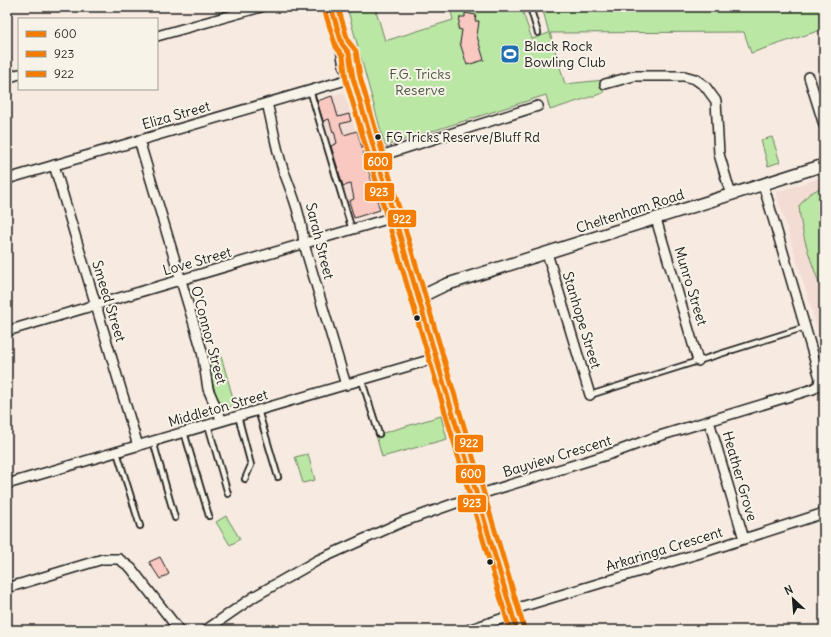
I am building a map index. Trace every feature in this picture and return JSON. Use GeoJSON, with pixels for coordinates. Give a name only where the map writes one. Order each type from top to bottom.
{"type":"FeatureCollection","features":[{"type":"Feature","properties":{"kind":"main road"},"geometry":{"type":"LineString","coordinates":[[331,7],[342,44],[349,53],[353,78],[517,630]]}},
{"type":"Feature","properties":{"kind":"street"},"geometry":{"type":"LineString","coordinates":[[158,36],[261,7]]}},
{"type":"Feature","properties":{"kind":"street"},"geometry":{"type":"LineString","coordinates":[[7,78],[18,74]]}},
{"type":"Feature","properties":{"kind":"street"},"geometry":{"type":"LineString","coordinates":[[605,84],[634,76],[677,76],[694,79],[705,86],[716,101],[720,158],[731,195]]}},
{"type":"Feature","properties":{"kind":"street"},"geometry":{"type":"LineString","coordinates":[[809,77],[824,125]]}},
{"type":"Feature","properties":{"kind":"street","name":"Eliza Street"},"geometry":{"type":"LineString","coordinates":[[7,179],[353,78]]}},
{"type":"Feature","properties":{"kind":"street","name":"Sarah Street"},"geometry":{"type":"LineString","coordinates":[[267,103],[284,172],[297,209],[304,244],[346,385]]}},
{"type":"Feature","properties":{"kind":"street"},"geometry":{"type":"LineString","coordinates":[[377,157],[538,106]]}},
{"type":"Feature","properties":{"kind":"street","name":"O'Connor Street"},"geometry":{"type":"LineString","coordinates":[[139,140],[179,280],[202,351],[208,389],[222,421]]}},
{"type":"Feature","properties":{"kind":"street","name":"Smeed Street"},"geometry":{"type":"LineString","coordinates":[[54,165],[138,446]]}},
{"type":"Feature","properties":{"kind":"street","name":"Cheltenham Road"},"geometry":{"type":"LineString","coordinates":[[417,294],[824,165]]}},
{"type":"Feature","properties":{"kind":"street"},"geometry":{"type":"LineString","coordinates":[[763,184],[806,326]]}},
{"type":"Feature","properties":{"kind":"street","name":"Love Street"},"geometry":{"type":"LineString","coordinates":[[7,331],[394,218]]}},
{"type":"Feature","properties":{"kind":"street","name":"Munro Street"},"geometry":{"type":"LineString","coordinates":[[656,219],[698,361]]}},
{"type":"Feature","properties":{"kind":"street","name":"Stanhope Street"},"geometry":{"type":"LineString","coordinates":[[547,253],[590,395]]}},
{"type":"Feature","properties":{"kind":"street","name":"Bayview Crescent"},"geometry":{"type":"LineString","coordinates":[[206,630],[255,596],[318,560],[396,524],[477,496],[813,389],[819,385],[820,378],[806,326]]}},
{"type":"Feature","properties":{"kind":"street","name":"Middleton Street"},"geometry":{"type":"LineString","coordinates":[[7,484],[362,381],[436,358]]}},
{"type":"Feature","properties":{"kind":"street","name":"Heather Grove"},"geometry":{"type":"LineString","coordinates":[[709,421],[744,539]]}},
{"type":"Feature","properties":{"kind":"street","name":"Arkaringa Crescent"},"geometry":{"type":"LineString","coordinates":[[468,630],[512,612],[824,513]]}},
{"type":"Feature","properties":{"kind":"street"},"geometry":{"type":"LineString","coordinates":[[7,588],[103,558],[119,559],[131,568],[179,630]]}},
{"type":"Feature","properties":{"kind":"lane"},"geometry":{"type":"LineString","coordinates":[[530,7],[538,33]]}},
{"type":"Feature","properties":{"kind":"lane"},"geometry":{"type":"LineString","coordinates":[[310,90],[352,230]]}},
{"type":"Feature","properties":{"kind":"lane"},"geometry":{"type":"LineString","coordinates":[[590,395],[806,326]]}},
{"type":"Feature","properties":{"kind":"lane"},"geometry":{"type":"LineString","coordinates":[[362,381],[379,434]]}},
{"type":"Feature","properties":{"kind":"lane"},"geometry":{"type":"LineString","coordinates":[[258,410],[278,477]]}},
{"type":"Feature","properties":{"kind":"lane"},"geometry":{"type":"LineString","coordinates":[[238,416],[251,465],[245,479]]}},
{"type":"Feature","properties":{"kind":"lane"},"geometry":{"type":"LineString","coordinates":[[208,425],[228,494]]}},
{"type":"Feature","properties":{"kind":"lane"},"geometry":{"type":"LineString","coordinates":[[184,432],[209,516]]}},
{"type":"Feature","properties":{"kind":"lane"},"geometry":{"type":"LineString","coordinates":[[153,441],[175,518]]}},
{"type":"Feature","properties":{"kind":"lane"},"geometry":{"type":"LineString","coordinates":[[117,452],[140,526]]}},
{"type":"Feature","properties":{"kind":"shaded area"},"geometry":{"type":"Polygon","coordinates":[[[344,92],[380,210],[352,219],[316,101],[344,92]]]}},
{"type":"Feature","properties":{"kind":"shaded area"},"geometry":{"type":"Polygon","coordinates":[[[824,177],[824,351],[776,192],[824,177]]]}},
{"type":"Feature","properties":{"kind":"green space","name":"F.G. Tricks Reserve"},"geometry":{"type":"Polygon","coordinates":[[[347,7],[375,7],[385,41],[453,20],[450,7],[521,7],[532,39],[549,33],[542,7],[824,7],[824,29],[751,53],[744,32],[550,33],[565,84],[604,80],[603,93],[550,110],[546,95],[385,146],[347,7]]]}},
{"type":"Feature","properties":{"kind":"green space"},"geometry":{"type":"Polygon","coordinates":[[[772,137],[780,162],[768,166],[761,140],[772,137]]]}},
{"type":"Feature","properties":{"kind":"green space"},"geometry":{"type":"Polygon","coordinates":[[[824,186],[823,294],[802,229],[799,206],[809,194],[824,186]]]}},
{"type":"Feature","properties":{"kind":"green space"},"geometry":{"type":"Polygon","coordinates":[[[219,349],[235,405],[222,409],[218,403],[205,354],[219,349]]]}},
{"type":"Feature","properties":{"kind":"green space"},"geometry":{"type":"Polygon","coordinates":[[[441,416],[447,439],[382,457],[376,435],[441,416]]]}},
{"type":"Feature","properties":{"kind":"green space"},"geometry":{"type":"Polygon","coordinates":[[[308,454],[315,480],[303,483],[295,457],[308,454]]]}},
{"type":"Feature","properties":{"kind":"green space"},"geometry":{"type":"Polygon","coordinates":[[[226,516],[240,539],[230,545],[216,522],[226,516]]]}},
{"type":"Feature","properties":{"kind":"building"},"geometry":{"type":"Polygon","coordinates":[[[465,13],[476,15],[475,21],[479,21],[477,36],[484,60],[467,65],[460,43],[462,30],[458,29],[460,17],[465,17],[465,13]]]}},
{"type":"Feature","properties":{"kind":"building"},"geometry":{"type":"Polygon","coordinates":[[[332,96],[338,117],[349,114],[351,121],[340,124],[344,135],[357,131],[380,210],[354,218],[349,201],[354,199],[351,184],[343,186],[331,146],[337,143],[334,131],[333,132],[329,119],[323,121],[317,101],[332,96]]]}},
{"type":"Feature","properties":{"kind":"building"},"geometry":{"type":"Polygon","coordinates":[[[160,557],[169,574],[160,579],[149,562],[160,557]]]}},
{"type":"Feature","properties":{"kind":"transit line","name":"600"},"geometry":{"type":"LineString","coordinates":[[331,7],[342,44],[349,53],[353,78],[517,630]]}},
{"type":"Feature","properties":{"kind":"transit line","name":"922"},"geometry":{"type":"LineString","coordinates":[[338,7],[348,41],[356,51],[360,77],[524,628]]}},
{"type":"Feature","properties":{"kind":"transit line","name":"923"},"geometry":{"type":"LineString","coordinates":[[324,9],[336,47],[343,56],[346,80],[510,630]]}},
{"type":"Feature","properties":{"kind":"place","name":"Black Rock Bowling Club"},"geometry":{"type":"Point","coordinates":[510,54]}},
{"type":"Feature","properties":{"kind":"place","name":"FG Tricks Reserve/Bluff Rd"},"geometry":{"type":"Point","coordinates":[378,137]}}]}
